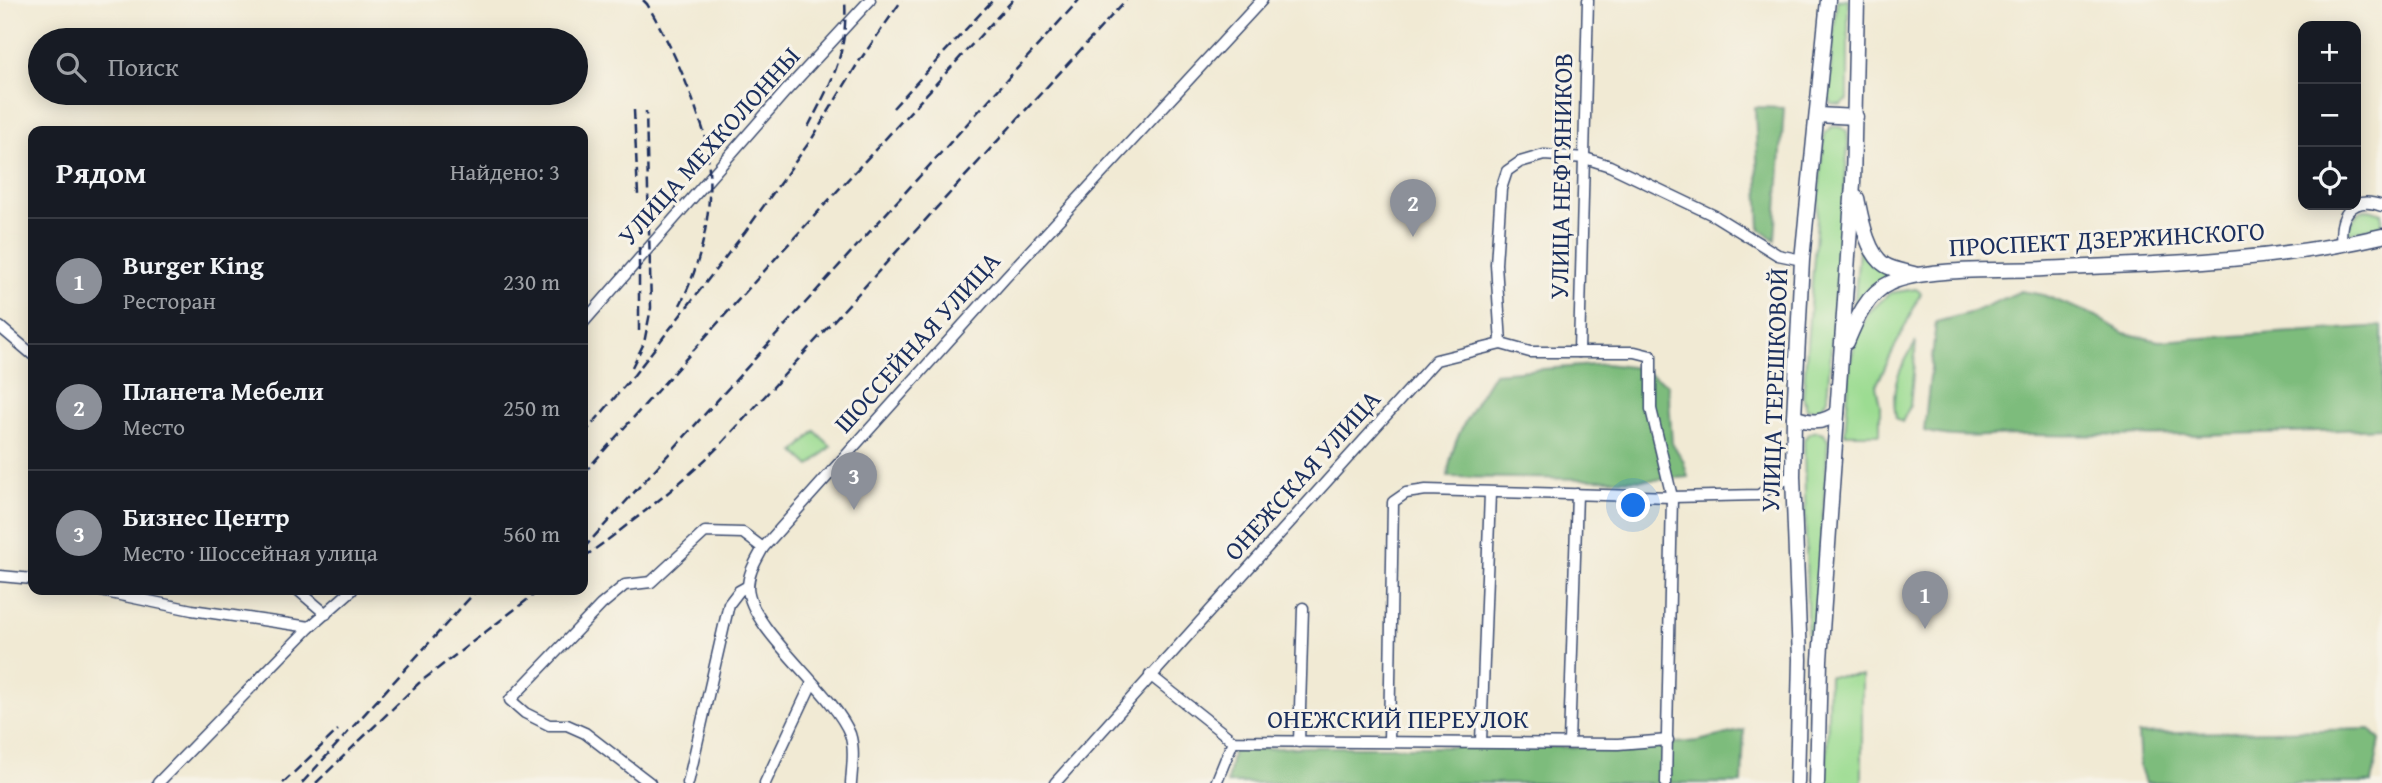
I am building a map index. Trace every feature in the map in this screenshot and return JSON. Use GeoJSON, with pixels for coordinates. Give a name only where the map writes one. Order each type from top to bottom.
{"type":"FeatureCollection","features":[{"type":"Feature","properties":{"kind":"main road","name":"УЛИЦА ТЕРЕШКОВОЙ"},"geometry":{"type":"LineString","coordinates":[[1797,783],[1800,659],[1793,476],[1794,417],[1802,260],[1828,0]]}},
{"type":"Feature","properties":{"kind":"main road"},"geometry":{"type":"LineString","coordinates":[[1817,783],[1820,660],[1853,184],[1857,0]]}},
{"type":"Feature","properties":{"kind":"main road"},"geometry":{"type":"LineString","coordinates":[[1817,115],[1856,117]]}},
{"type":"Feature","properties":{"kind":"main road"},"geometry":{"type":"LineString","coordinates":[[1853,184],[1870,245],[1884,264],[1917,275]]}},
{"type":"Feature","properties":{"kind":"main road","name":"ПРОСПЕКТ ДЗЕРЖИНСКОГО"},"geometry":{"type":"LineString","coordinates":[[1917,275],[2223,259],[2342,245],[2382,236]]}},
{"type":"Feature","properties":{"kind":"main road"},"geometry":{"type":"LineString","coordinates":[[1842,352],[1858,316],[1872,297],[1888,284],[1917,275]]}},
{"type":"Feature","properties":{"kind":"main road"},"geometry":{"type":"LineString","coordinates":[[1794,417],[1816,422],[1829,419],[1837,413]]}},
{"type":"Feature","properties":{"kind":"street","name":"УЛИЦА МЕХКОЛОННЫ"},"geometry":{"type":"LineString","coordinates":[[588,317],[870,0]]}},
{"type":"Feature","properties":{"kind":"street","name":"ШОССЕЙНАЯ УЛИЦА"},"geometry":{"type":"LineString","coordinates":[[688,783],[729,604],[739,591],[748,586],[750,575],[763,548],[1005,278],[1262,0]]}},
{"type":"Feature","properties":{"kind":"street","name":"УЛИЦА НЕФТЯНИКОВ"},"geometry":{"type":"LineString","coordinates":[[1579,352],[1588,0]]}},
{"type":"Feature","properties":{"kind":"street"},"geometry":{"type":"LineString","coordinates":[[1501,344],[1496,264],[1502,189],[1507,171],[1520,162],[1544,155],[1585,158],[1610,166],[1715,216],[1778,255],[1802,260]]}},
{"type":"Feature","properties":{"kind":"street"},"geometry":{"type":"LineString","coordinates":[[2342,245],[2340,230],[2347,211],[2354,206],[2365,204],[2382,206]]}},
{"type":"Feature","properties":{"kind":"street"},"geometry":{"type":"LineString","coordinates":[[0,327],[28,351]]}},
{"type":"Feature","properties":{"kind":"street","name":"ОНЕЖСКАЯ УЛИЦА"},"geometry":{"type":"LineString","coordinates":[[1055,783],[1436,360],[1501,344],[1530,352],[1634,352],[1651,356],[1651,409],[1672,496]]}},
{"type":"Feature","properties":{"kind":"street"},"geometry":{"type":"LineString","coordinates":[[1389,741],[1393,502],[1406,493],[1426,490],[1672,496],[1759,495],[1793,476]]}},
{"type":"Feature","properties":{"kind":"street"},"geometry":{"type":"LineString","coordinates":[[1481,742],[1490,493]]}},
{"type":"Feature","properties":{"kind":"street"},"geometry":{"type":"LineString","coordinates":[[1569,743],[1577,494]]}},
{"type":"Feature","properties":{"kind":"street"},"geometry":{"type":"LineString","coordinates":[[1666,783],[1672,496]]}},
{"type":"Feature","properties":{"kind":"street"},"geometry":{"type":"LineString","coordinates":[[650,783],[585,733],[567,725],[549,724],[525,713],[510,700],[601,605],[625,585],[651,582],[705,532],[743,533],[763,548]]}},
{"type":"Feature","properties":{"kind":"street"},"geometry":{"type":"LineString","coordinates":[[0,576],[28,579]]}},
{"type":"Feature","properties":{"kind":"street"},"geometry":{"type":"LineString","coordinates":[[748,586],[754,610],[839,717],[850,735],[853,760],[851,783]]}},
{"type":"Feature","properties":{"kind":"street"},"geometry":{"type":"LineString","coordinates":[[120,595],[192,610],[310,628]]}},
{"type":"Feature","properties":{"kind":"street"},"geometry":{"type":"LineString","coordinates":[[304,595],[326,614]]}},
{"type":"Feature","properties":{"kind":"street"},"geometry":{"type":"LineString","coordinates":[[158,783],[310,628],[347,595]]}},
{"type":"Feature","properties":{"kind":"street"},"geometry":{"type":"LineString","coordinates":[[1299,742],[1303,608]]}},
{"type":"Feature","properties":{"kind":"street","name":"ОНЕЖСКИЙ ПЕРЕУЛОК"},"geometry":{"type":"LineString","coordinates":[[1150,675],[1233,741],[1619,744],[1668,740]]}},
{"type":"Feature","properties":{"kind":"street"},"geometry":{"type":"LineString","coordinates":[[765,783],[812,682]]}},
{"type":"Feature","properties":{"kind":"street"},"geometry":{"type":"LineString","coordinates":[[1216,783],[1233,741]]}},
{"type":"Feature","properties":{"kind":"green space"},"geometry":{"type":"Polygon","coordinates":[[[1837,0],[1848,0],[1848,100],[1841,105],[1832,104],[1828,94],[1837,0]]]}},
{"type":"Feature","properties":{"kind":"green space"},"geometry":{"type":"Polygon","coordinates":[[[1755,107],[1784,108],[1775,240],[1760,229],[1755,107]]]}},
{"type":"Feature","properties":{"kind":"green space"},"geometry":{"type":"Polygon","coordinates":[[[1831,127],[1840,127],[1847,131],[1848,144],[1827,398],[1821,409],[1807,409],[1803,396],[1823,143],[1825,133],[1831,127]]]}},
{"type":"Feature","properties":{"kind":"green space"},"geometry":{"type":"Polygon","coordinates":[[[2369,209],[2382,213],[2382,226],[2348,233],[2357,214],[2369,209]]]}},
{"type":"Feature","properties":{"kind":"green space"},"geometry":{"type":"Polygon","coordinates":[[[1860,239],[1868,255],[1892,275],[1871,289],[1854,308],[1860,239]]]}},
{"type":"Feature","properties":{"kind":"green space"},"geometry":{"type":"Polygon","coordinates":[[[1916,289],[1921,293],[1876,386],[1880,405],[1880,434],[1845,434],[1850,364],[1856,338],[1869,312],[1890,293],[1916,289]]]}},
{"type":"Feature","properties":{"kind":"green space"},"geometry":{"type":"Polygon","coordinates":[[[2021,291],[2043,295],[2096,316],[2124,333],[2159,341],[2382,326],[2382,428],[2118,436],[1963,436],[1924,431],[1936,322],[1973,312],[2021,291]]]}},
{"type":"Feature","properties":{"kind":"green space"},"geometry":{"type":"Polygon","coordinates":[[[1916,342],[1910,406],[1902,422],[1896,418],[1895,386],[1916,342]]]}},
{"type":"Feature","properties":{"kind":"green space"},"geometry":{"type":"Polygon","coordinates":[[[1606,364],[1638,368],[1668,384],[1672,443],[1683,460],[1688,477],[1654,480],[1448,477],[1458,435],[1494,373],[1606,364]]]}},
{"type":"Feature","properties":{"kind":"green space"},"geometry":{"type":"Polygon","coordinates":[[[815,431],[831,446],[810,466],[795,452],[815,431]]]}},
{"type":"Feature","properties":{"kind":"green space"},"geometry":{"type":"Polygon","coordinates":[[[1816,431],[1824,433],[1828,441],[1809,720],[1804,439],[1816,431]]]}},
{"type":"Feature","properties":{"kind":"green space"},"geometry":{"type":"Polygon","coordinates":[[[1829,676],[1862,676],[1862,783],[1826,783],[1829,676]]]}},
{"type":"Feature","properties":{"kind":"green space"},"geometry":{"type":"Polygon","coordinates":[[[2370,729],[2380,740],[2372,783],[2145,783],[2140,767],[2138,734],[2370,729]]]}},
{"type":"Feature","properties":{"kind":"green space"},"geometry":{"type":"Polygon","coordinates":[[[1744,730],[1742,783],[1227,783],[1233,750],[1306,747],[1634,747],[1698,741],[1744,730]]]}},
{"type":"Feature","properties":{"kind":"railway"},"geometry":{"type":"LineString","coordinates":[[643,0],[685,79],[703,129],[708,158],[709,201],[706,223],[696,265],[680,305]]}},
{"type":"Feature","properties":{"kind":"railway"},"geometry":{"type":"LineString","coordinates":[[808,127],[837,66],[844,36],[845,0]]}},
{"type":"Feature","properties":{"kind":"railway"},"geometry":{"type":"LineString","coordinates":[[588,429],[634,375],[745,232],[813,137],[858,63],[902,0]]}},
{"type":"Feature","properties":{"kind":"railway"},"geometry":{"type":"LineString","coordinates":[[893,108],[993,0]]}},
{"type":"Feature","properties":{"kind":"railway"},"geometry":{"type":"LineString","coordinates":[[588,468],[783,250],[1013,0]]}},
{"type":"Feature","properties":{"kind":"railway"},"geometry":{"type":"LineString","coordinates":[[588,543],[1079,0]]}},
{"type":"Feature","properties":{"kind":"railway"},"geometry":{"type":"LineString","coordinates":[[588,554],[673,489],[723,442],[1126,0]]}},
{"type":"Feature","properties":{"kind":"railway"},"geometry":{"type":"LineString","coordinates":[[634,110],[638,195]]}},
{"type":"Feature","properties":{"kind":"railway"},"geometry":{"type":"LineString","coordinates":[[632,367],[644,343],[651,308],[646,111]]}},
{"type":"Feature","properties":{"kind":"railway"},"geometry":{"type":"LineString","coordinates":[[639,247],[639,331]]}},
{"type":"Feature","properties":{"kind":"railway"},"geometry":{"type":"LineString","coordinates":[[302,783],[472,595]]}},
{"type":"Feature","properties":{"kind":"railway"},"geometry":{"type":"LineString","coordinates":[[316,783],[419,683],[533,595]]}},
{"type":"Feature","properties":{"kind":"railway"},"geometry":{"type":"LineString","coordinates":[[283,783],[338,730]]}},
{"type":"Feature","properties":{"kind":"place","name":"Планета Мебели"},"geometry":{"type":"Point","coordinates":[1413,237]}},
{"type":"Feature","properties":{"kind":"place","name":"Бизнес Центр"},"geometry":{"type":"Point","coordinates":[854,510]}},
{"type":"Feature","properties":{"kind":"place","name":"Burger King"},"geometry":{"type":"Point","coordinates":[1925,629]}}]}
